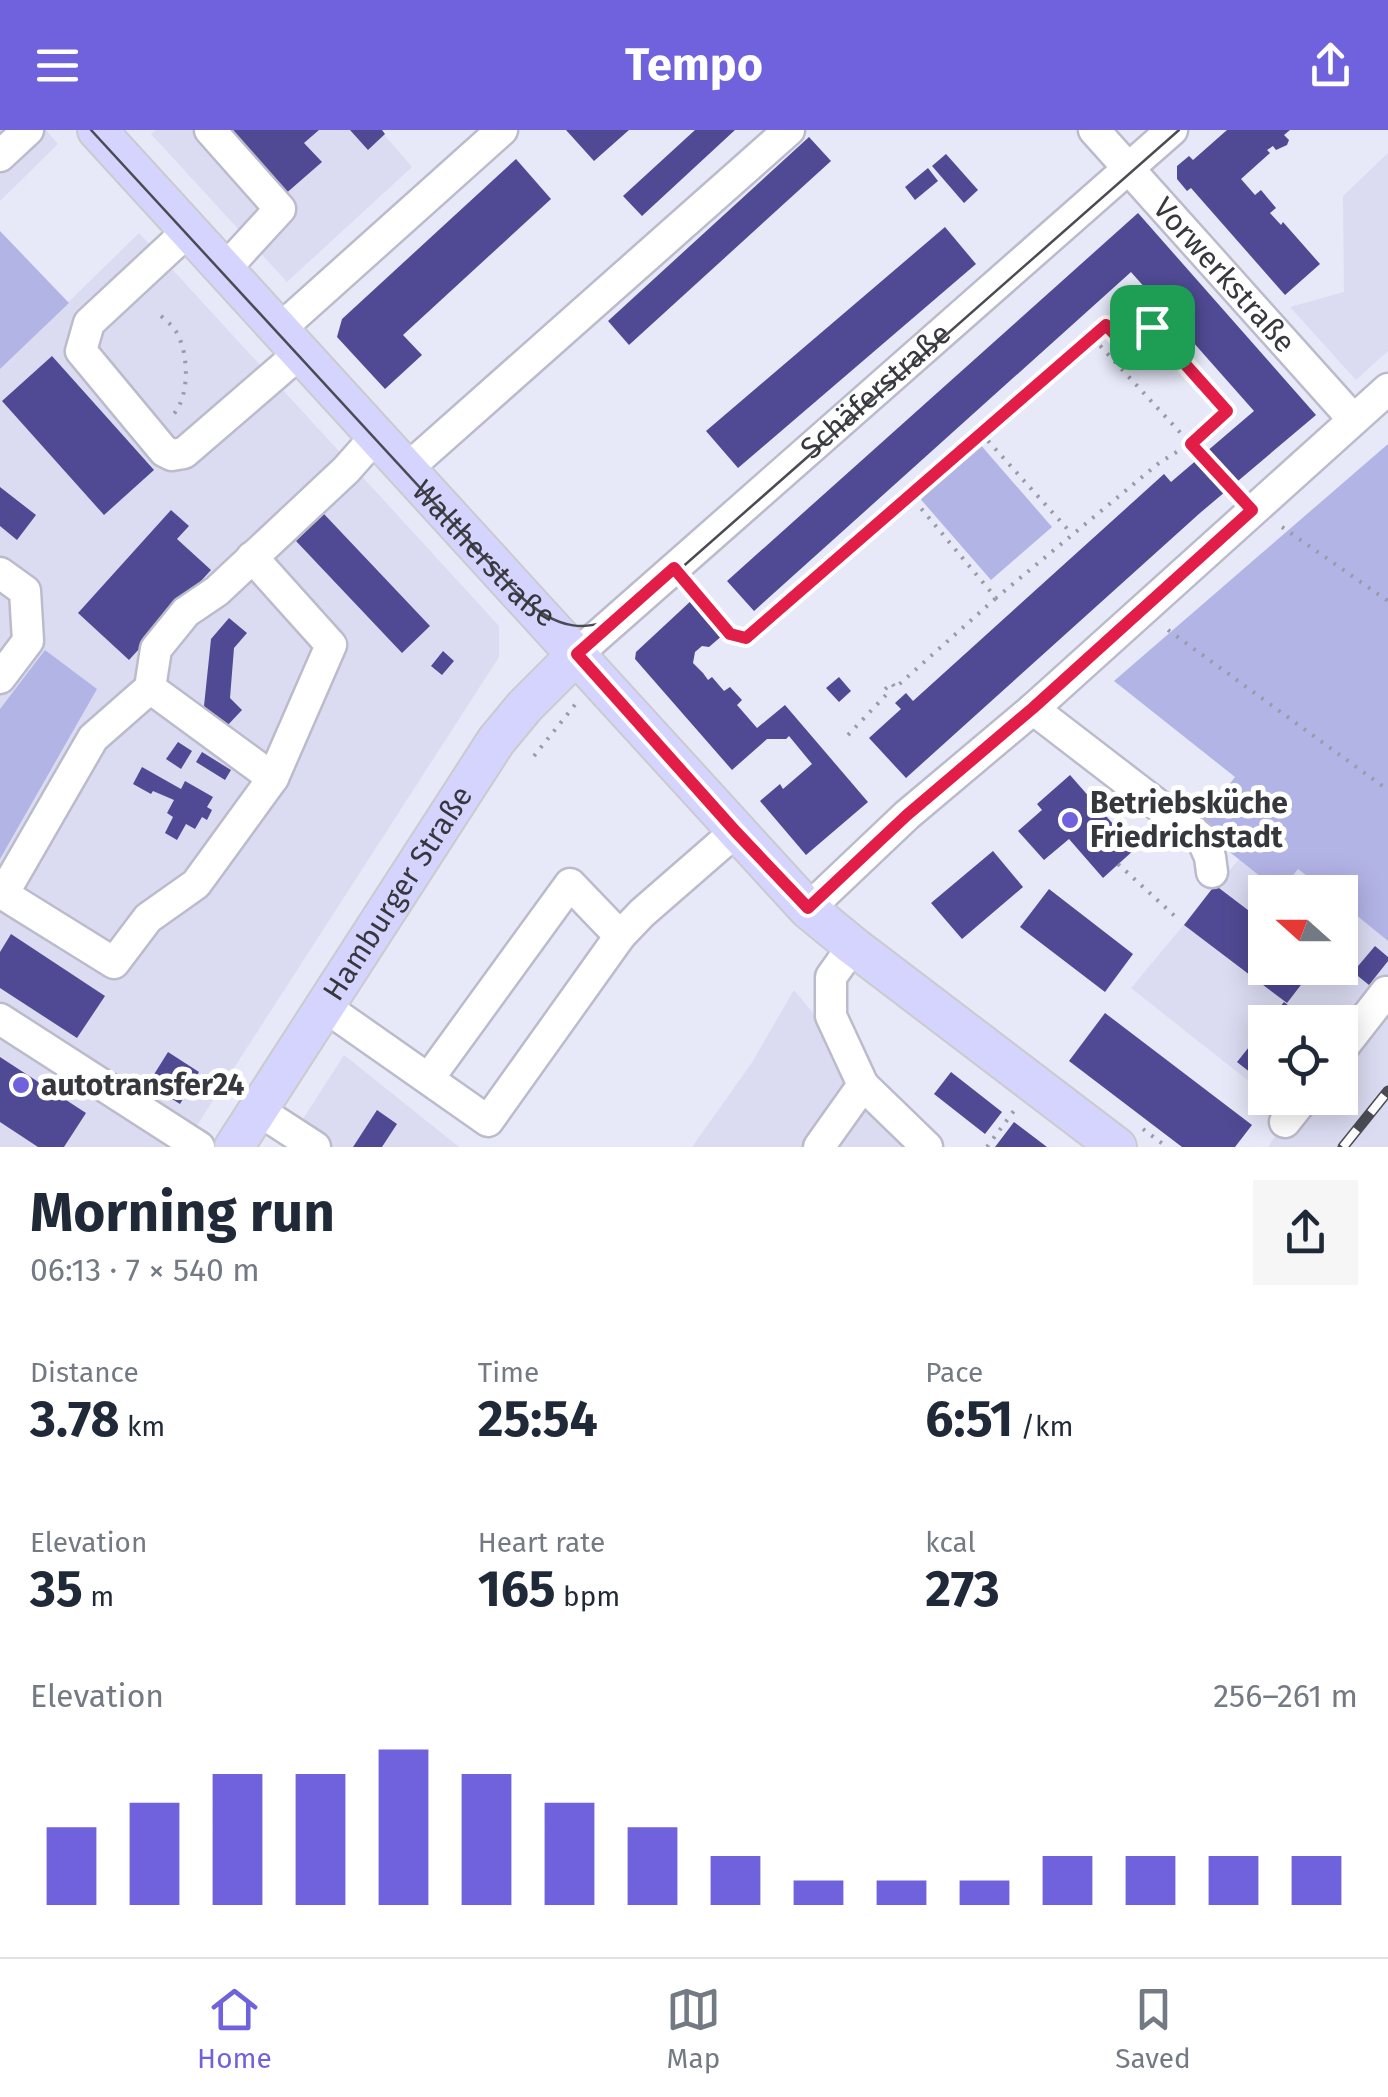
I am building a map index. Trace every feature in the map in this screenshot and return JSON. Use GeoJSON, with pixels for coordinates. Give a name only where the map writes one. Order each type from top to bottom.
{"type":"FeatureCollection","features":[{"type":"Feature","properties":{"kind":"main road","name":"Waltherstraße"},"geometry":{"type":"LineString","coordinates":[[97,130],[808,908],[1116,1147]]}},
{"type":"Feature","properties":{"kind":"main road","name":"Hamburger Straße"},"geometry":{"type":"LineString","coordinates":[[234,1147],[496,741],[577,654]]}},
{"type":"Feature","properties":{"kind":"street"},"geometry":{"type":"LineString","coordinates":[[0,156],[28,130]]}},
{"type":"Feature","properties":{"kind":"street"},"geometry":{"type":"LineString","coordinates":[[210,130],[280,209],[225,270]]}},
{"type":"Feature","properties":{"kind":"street"},"geometry":{"type":"LineString","coordinates":[[189,230],[89,323],[83,337],[82,352],[164,451],[172,455],[184,453],[290,341],[502,130]]}},
{"type":"Feature","properties":{"kind":"street"},"geometry":{"type":"LineString","coordinates":[[408,468],[789,130]]}},
{"type":"Feature","properties":{"kind":"street","name":"Vorwerkstraße"},"geometry":{"type":"LineString","coordinates":[[1094,130],[1353,419]]}},
{"type":"Feature","properties":{"kind":"street","name":"Schäferstraße"},"geometry":{"type":"LineString","coordinates":[[577,654],[1172,130]]}},
{"type":"Feature","properties":{"kind":"street"},"geometry":{"type":"LineString","coordinates":[[808,908],[907,815],[1033,708],[1388,390]]}},
{"type":"Feature","properties":{"kind":"street"},"geometry":{"type":"LineString","coordinates":[[252,557],[331,645],[273,778],[196,884],[148,918],[114,963],[3,894],[93,738],[150,688],[156,649],[186,612],[217,590],[252,557],[346,470],[378,435]]}},
{"type":"Feature","properties":{"kind":"street"},"geometry":{"type":"LineString","coordinates":[[0,574],[25,592],[28,641],[0,678]]}},
{"type":"Feature","properties":{"kind":"street"},"geometry":{"type":"LineString","coordinates":[[150,688],[273,778]]}},
{"type":"Feature","properties":{"kind":"street"},"geometry":{"type":"LineString","coordinates":[[1033,708],[1202,839],[1212,872]]}},
{"type":"Feature","properties":{"kind":"street"},"geometry":{"type":"LineString","coordinates":[[324,1006],[488,1121],[620,936],[736,832]]}},
{"type":"Feature","properties":{"kind":"street"},"geometry":{"type":"LineString","coordinates":[[430,1078],[570,884],[620,936]]}},
{"type":"Feature","properties":{"kind":"street"},"geometry":{"type":"LineString","coordinates":[[853,946],[831,978],[831,1016],[863,1085],[927,1147]]}},
{"type":"Feature","properties":{"kind":"street"},"geometry":{"type":"LineString","coordinates":[[1358,1028],[1386,992]]}},
{"type":"Feature","properties":{"kind":"street"},"geometry":{"type":"LineString","coordinates":[[0,1019],[199,1147]]}},
{"type":"Feature","properties":{"kind":"street"},"geometry":{"type":"LineString","coordinates":[[819,1147],[863,1085]]}},
{"type":"Feature","properties":{"kind":"street"},"geometry":{"type":"LineString","coordinates":[[258,1110],[316,1147]]}},
{"type":"Feature","properties":{"kind":"street"},"geometry":{"type":"LineString","coordinates":[[1285,1122],[1291,1115]]}},
{"type":"Feature","properties":{"kind":"path"},"geometry":{"type":"LineString","coordinates":[[674,568],[730,634],[746,638],[1132,303],[1227,411],[1191,444],[1159,463],[1072,534],[895,688],[892,684],[848,735]]}},
{"type":"Feature","properties":{"kind":"path"},"geometry":{"type":"LineString","coordinates":[[143,426],[168,420],[183,397],[182,344],[176,330],[161,316]]}},
{"type":"Feature","properties":{"kind":"path"},"geometry":{"type":"LineString","coordinates":[[1106,325],[1128,348],[1152,327]]}},
{"type":"Feature","properties":{"kind":"path"},"geometry":{"type":"LineString","coordinates":[[1094,338],[1252,510]]}},
{"type":"Feature","properties":{"kind":"path"},"geometry":{"type":"LineString","coordinates":[[981,433],[1072,534]]}},
{"type":"Feature","properties":{"kind":"path"},"geometry":{"type":"LineString","coordinates":[[910,494],[996,598]]}},
{"type":"Feature","properties":{"kind":"path"},"geometry":{"type":"LineString","coordinates":[[1282,527],[1388,601]]}},
{"type":"Feature","properties":{"kind":"path"},"geometry":{"type":"LineString","coordinates":[[1168,630],[1388,790]]}},
{"type":"Feature","properties":{"kind":"path"},"geometry":{"type":"LineString","coordinates":[[534,756],[575,704]]}},
{"type":"Feature","properties":{"kind":"path"},"geometry":{"type":"LineString","coordinates":[[1118,864],[1178,919]]}},
{"type":"Feature","properties":{"kind":"path"},"geometry":{"type":"LineString","coordinates":[[987,1147],[1016,1108]]}},
{"type":"Feature","properties":{"kind":"shaded area"},"geometry":{"type":"Polygon","coordinates":[[[0,130],[46,130],[58,144],[0,201],[0,130]]]}},
{"type":"Feature","properties":{"kind":"shaded area"},"geometry":{"type":"Polygon","coordinates":[[[156,130],[380,130],[412,167],[287,282],[151,134],[156,130]]]}},
{"type":"Feature","properties":{"kind":"shaded area"},"geometry":{"type":"Polygon","coordinates":[[[1388,153],[1388,351],[1356,380],[1290,307],[1344,292],[1343,196],[1388,153]]]}},
{"type":"Feature","properties":{"kind":"shaded area"},"geometry":{"type":"Polygon","coordinates":[[[0,231],[69,303],[0,369],[0,231]]]}},
{"type":"Feature","properties":{"kind":"shaded area"},"geometry":{"type":"Polygon","coordinates":[[[139,233],[499,626],[499,657],[183,1147],[0,1147],[0,369],[139,233]]]}},
{"type":"Feature","properties":{"kind":"shaded area"},"geometry":{"type":"Polygon","coordinates":[[[979,443],[1052,527],[991,580],[917,495],[979,443]]]}},
{"type":"Feature","properties":{"kind":"shaded area"},"geometry":{"type":"Polygon","coordinates":[[[1388,444],[1388,941],[1358,917],[1358,875],[1306,875],[1298,869],[1293,875],[1259,875],[1197,826],[1235,777],[1114,681],[1388,444]]]}},
{"type":"Feature","properties":{"kind":"shaded area"},"geometry":{"type":"Polygon","coordinates":[[[45,650],[97,689],[0,859],[0,709],[45,650]]]}},
{"type":"Feature","properties":{"kind":"shaded area"},"geometry":{"type":"Polygon","coordinates":[[[1239,859],[1260,875],[1248,875],[1248,985],[1358,985],[1358,917],[1388,941],[1388,1147],[1268,1147],[1290,1115],[1358,1115],[1358,1005],[1248,1005],[1248,1081],[1131,988],[1239,859]]]}},
{"type":"Feature","properties":{"kind":"shaded area"},"geometry":{"type":"Polygon","coordinates":[[[794,990],[870,1082],[941,1147],[692,1147],[751,1064],[794,990]]]}},
{"type":"Feature","properties":{"kind":"shaded area"},"geometry":{"type":"Polygon","coordinates":[[[344,1055],[459,1147],[285,1147],[344,1055]]]}},
{"type":"Feature","properties":{"kind":"building"},"geometry":{"type":"Polygon","coordinates":[[[224,130],[319,130],[304,143],[322,162],[283,196],[224,130]]]}},
{"type":"Feature","properties":{"kind":"building"},"geometry":{"type":"Polygon","coordinates":[[[350,130],[382,130],[385,134],[368,150],[350,130]]]}},
{"type":"Feature","properties":{"kind":"building"},"geometry":{"type":"Polygon","coordinates":[[[566,130],[629,130],[594,161],[566,130]]]}},
{"type":"Feature","properties":{"kind":"building"},"geometry":{"type":"Polygon","coordinates":[[[695,130],[735,130],[642,216],[623,196],[695,130]]]}},
{"type":"Feature","properties":{"kind":"building"},"geometry":{"type":"Polygon","coordinates":[[[1227,130],[1290,130],[1284,135],[1289,140],[1287,145],[1267,150],[1270,153],[1241,179],[1255,195],[1261,190],[1276,208],[1270,213],[1320,264],[1285,295],[1191,188],[1187,191],[1177,179],[1177,166],[1189,156],[1193,160],[1227,130]]]}},
{"type":"Feature","properties":{"kind":"building"},"geometry":{"type":"Polygon","coordinates":[[[809,137],[831,161],[629,345],[608,321],[809,137]]]}},
{"type":"Feature","properties":{"kind":"building"},"geometry":{"type":"Polygon","coordinates":[[[946,154],[978,190],[964,203],[932,166],[946,154]]]}},
{"type":"Feature","properties":{"kind":"building"},"geometry":{"type":"Polygon","coordinates":[[[516,159],[551,199],[403,335],[422,355],[385,389],[337,337],[342,319],[516,159]]]}},
{"type":"Feature","properties":{"kind":"building"},"geometry":{"type":"Polygon","coordinates":[[[928,168],[938,181],[915,200],[905,187],[928,168]]]}},
{"type":"Feature","properties":{"kind":"building"},"geometry":{"type":"Polygon","coordinates":[[[1138,213],[1316,415],[1200,513],[906,778],[869,738],[901,709],[895,703],[906,693],[913,701],[1164,474],[1171,482],[1254,411],[1131,272],[754,611],[727,581],[1138,213]]]}},
{"type":"Feature","properties":{"kind":"building"},"geometry":{"type":"Polygon","coordinates":[[[945,227],[976,264],[738,468],[706,431],[945,227]]]}},
{"type":"Feature","properties":{"kind":"building"},"geometry":{"type":"Polygon","coordinates":[[[52,356],[154,470],[104,515],[2,401],[52,356]]]}},
{"type":"Feature","properties":{"kind":"building"},"geometry":{"type":"Polygon","coordinates":[[[0,487],[36,515],[17,540],[0,526],[0,487]]]}},
{"type":"Feature","properties":{"kind":"building"},"geometry":{"type":"Polygon","coordinates":[[[171,510],[189,526],[177,539],[211,570],[129,660],[78,613],[171,510]]]}},
{"type":"Feature","properties":{"kind":"building"},"geometry":{"type":"Polygon","coordinates":[[[324,514],[430,626],[402,653],[296,541],[324,514]]]}},
{"type":"Feature","properties":{"kind":"building"},"geometry":{"type":"Polygon","coordinates":[[[693,599],[724,634],[709,647],[702,646],[695,652],[693,663],[724,691],[730,687],[742,700],[737,705],[757,728],[785,705],[868,802],[806,855],[760,801],[780,784],[783,789],[812,764],[789,736],[767,739],[732,770],[635,659],[636,652],[693,599]]]}},
{"type":"Feature","properties":{"kind":"building"},"geometry":{"type":"Polygon","coordinates":[[[229,618],[247,633],[234,648],[230,698],[242,710],[226,727],[204,706],[211,639],[229,618]]]}},
{"type":"Feature","properties":{"kind":"building"},"geometry":{"type":"Polygon","coordinates":[[[443,651],[454,661],[442,675],[431,666],[443,651]]]}},
{"type":"Feature","properties":{"kind":"building"},"geometry":{"type":"Polygon","coordinates":[[[839,677],[851,691],[839,702],[826,688],[839,677]]]}},
{"type":"Feature","properties":{"kind":"building"},"geometry":{"type":"Polygon","coordinates":[[[178,742],[192,751],[181,769],[166,759],[178,742]]]}},
{"type":"Feature","properties":{"kind":"building"},"geometry":{"type":"Polygon","coordinates":[[[202,752],[231,770],[225,780],[196,762],[202,752]]]}},
{"type":"Feature","properties":{"kind":"building"},"geometry":{"type":"Polygon","coordinates":[[[142,767],[181,789],[185,781],[213,797],[207,807],[212,810],[207,820],[202,817],[195,829],[186,824],[177,840],[165,833],[173,817],[167,813],[174,800],[133,784],[142,767]]]}},
{"type":"Feature","properties":{"kind":"building","name":"Betriebsküche Friedrichstadt"},"geometry":{"type":"Polygon","coordinates":[[[1070,775],[1135,849],[1103,878],[1069,839],[1044,860],[1018,831],[1042,810],[1037,804],[1070,775]]]}},
{"type":"Feature","properties":{"kind":"building"},"geometry":{"type":"Polygon","coordinates":[[[993,851],[1023,887],[962,939],[931,903],[993,851]]]}},
{"type":"Feature","properties":{"kind":"building"},"geometry":{"type":"Polygon","coordinates":[[[1215,885],[1248,910],[1248,973],[1184,925],[1215,885]]]}},
{"type":"Feature","properties":{"kind":"building"},"geometry":{"type":"Polygon","coordinates":[[[1049,889],[1133,954],[1105,992],[1020,927],[1049,889]]]}},
{"type":"Feature","properties":{"kind":"building"},"geometry":{"type":"Polygon","coordinates":[[[11,934],[105,996],[77,1038],[0,988],[0,952],[11,934]]]}},
{"type":"Feature","properties":{"kind":"building"},"geometry":{"type":"Polygon","coordinates":[[[1375,946],[1388,957],[1369,985],[1358,976],[1358,966],[1375,946]]]}},
{"type":"Feature","properties":{"kind":"building"},"geometry":{"type":"Polygon","coordinates":[[[1263,985],[1301,985],[1287,1003],[1263,985]]]}},
{"type":"Feature","properties":{"kind":"building"},"geometry":{"type":"Polygon","coordinates":[[[1105,1013],[1252,1125],[1235,1147],[1182,1147],[1069,1061],[1105,1013]]]}},
{"type":"Feature","properties":{"kind":"building"},"geometry":{"type":"Polygon","coordinates":[[[1248,1048],[1248,1071],[1237,1062],[1248,1048]]]}},
{"type":"Feature","properties":{"kind":"building"},"geometry":{"type":"Polygon","coordinates":[[[168,1052],[199,1072],[180,1104],[148,1084],[168,1052]]]}},
{"type":"Feature","properties":{"kind":"building","name":"autotransfer24"},"geometry":{"type":"Polygon","coordinates":[[[0,1057],[86,1113],[64,1147],[38,1147],[0,1122],[0,1057]]]}},
{"type":"Feature","properties":{"kind":"building"},"geometry":{"type":"Polygon","coordinates":[[[951,1072],[1002,1112],[985,1134],[934,1094],[951,1072]]]}},
{"type":"Feature","properties":{"kind":"building"},"geometry":{"type":"Polygon","coordinates":[[[377,1110],[397,1124],[382,1147],[353,1147],[377,1110]]]}},
{"type":"Feature","properties":{"kind":"building"},"geometry":{"type":"Polygon","coordinates":[[[1014,1122],[1047,1147],[995,1147],[1014,1122]]]}},
{"type":"Feature","properties":{"kind":"tram line"},"geometry":{"type":"LineString","coordinates":[[91,130],[516,592],[559,622],[588,626],[637,607],[1179,130]]}},
{"type":"Feature","properties":{"kind":"railway"},"geometry":{"type":"LineString","coordinates":[[1343,1147],[1388,1091]]}},
{"type":"Feature","properties":{"kind":"place","name":"Betriebsküche Friedrichstadt"},"geometry":{"type":"Point","coordinates":[1070,820]}},
{"type":"Feature","properties":{"kind":"place","name":"autotransfer24"},"geometry":{"type":"Point","coordinates":[21,1085]}},
{"type":"Feature","properties":{"kind":"route"},"geometry":{"type":"LineString","coordinates":[[1106,325],[1128,348],[1152,327],[1227,411],[1191,444],[1252,510],[1033,708],[907,815],[808,908],[577,654],[674,568],[730,634],[746,638],[1106,325]]}}]}
